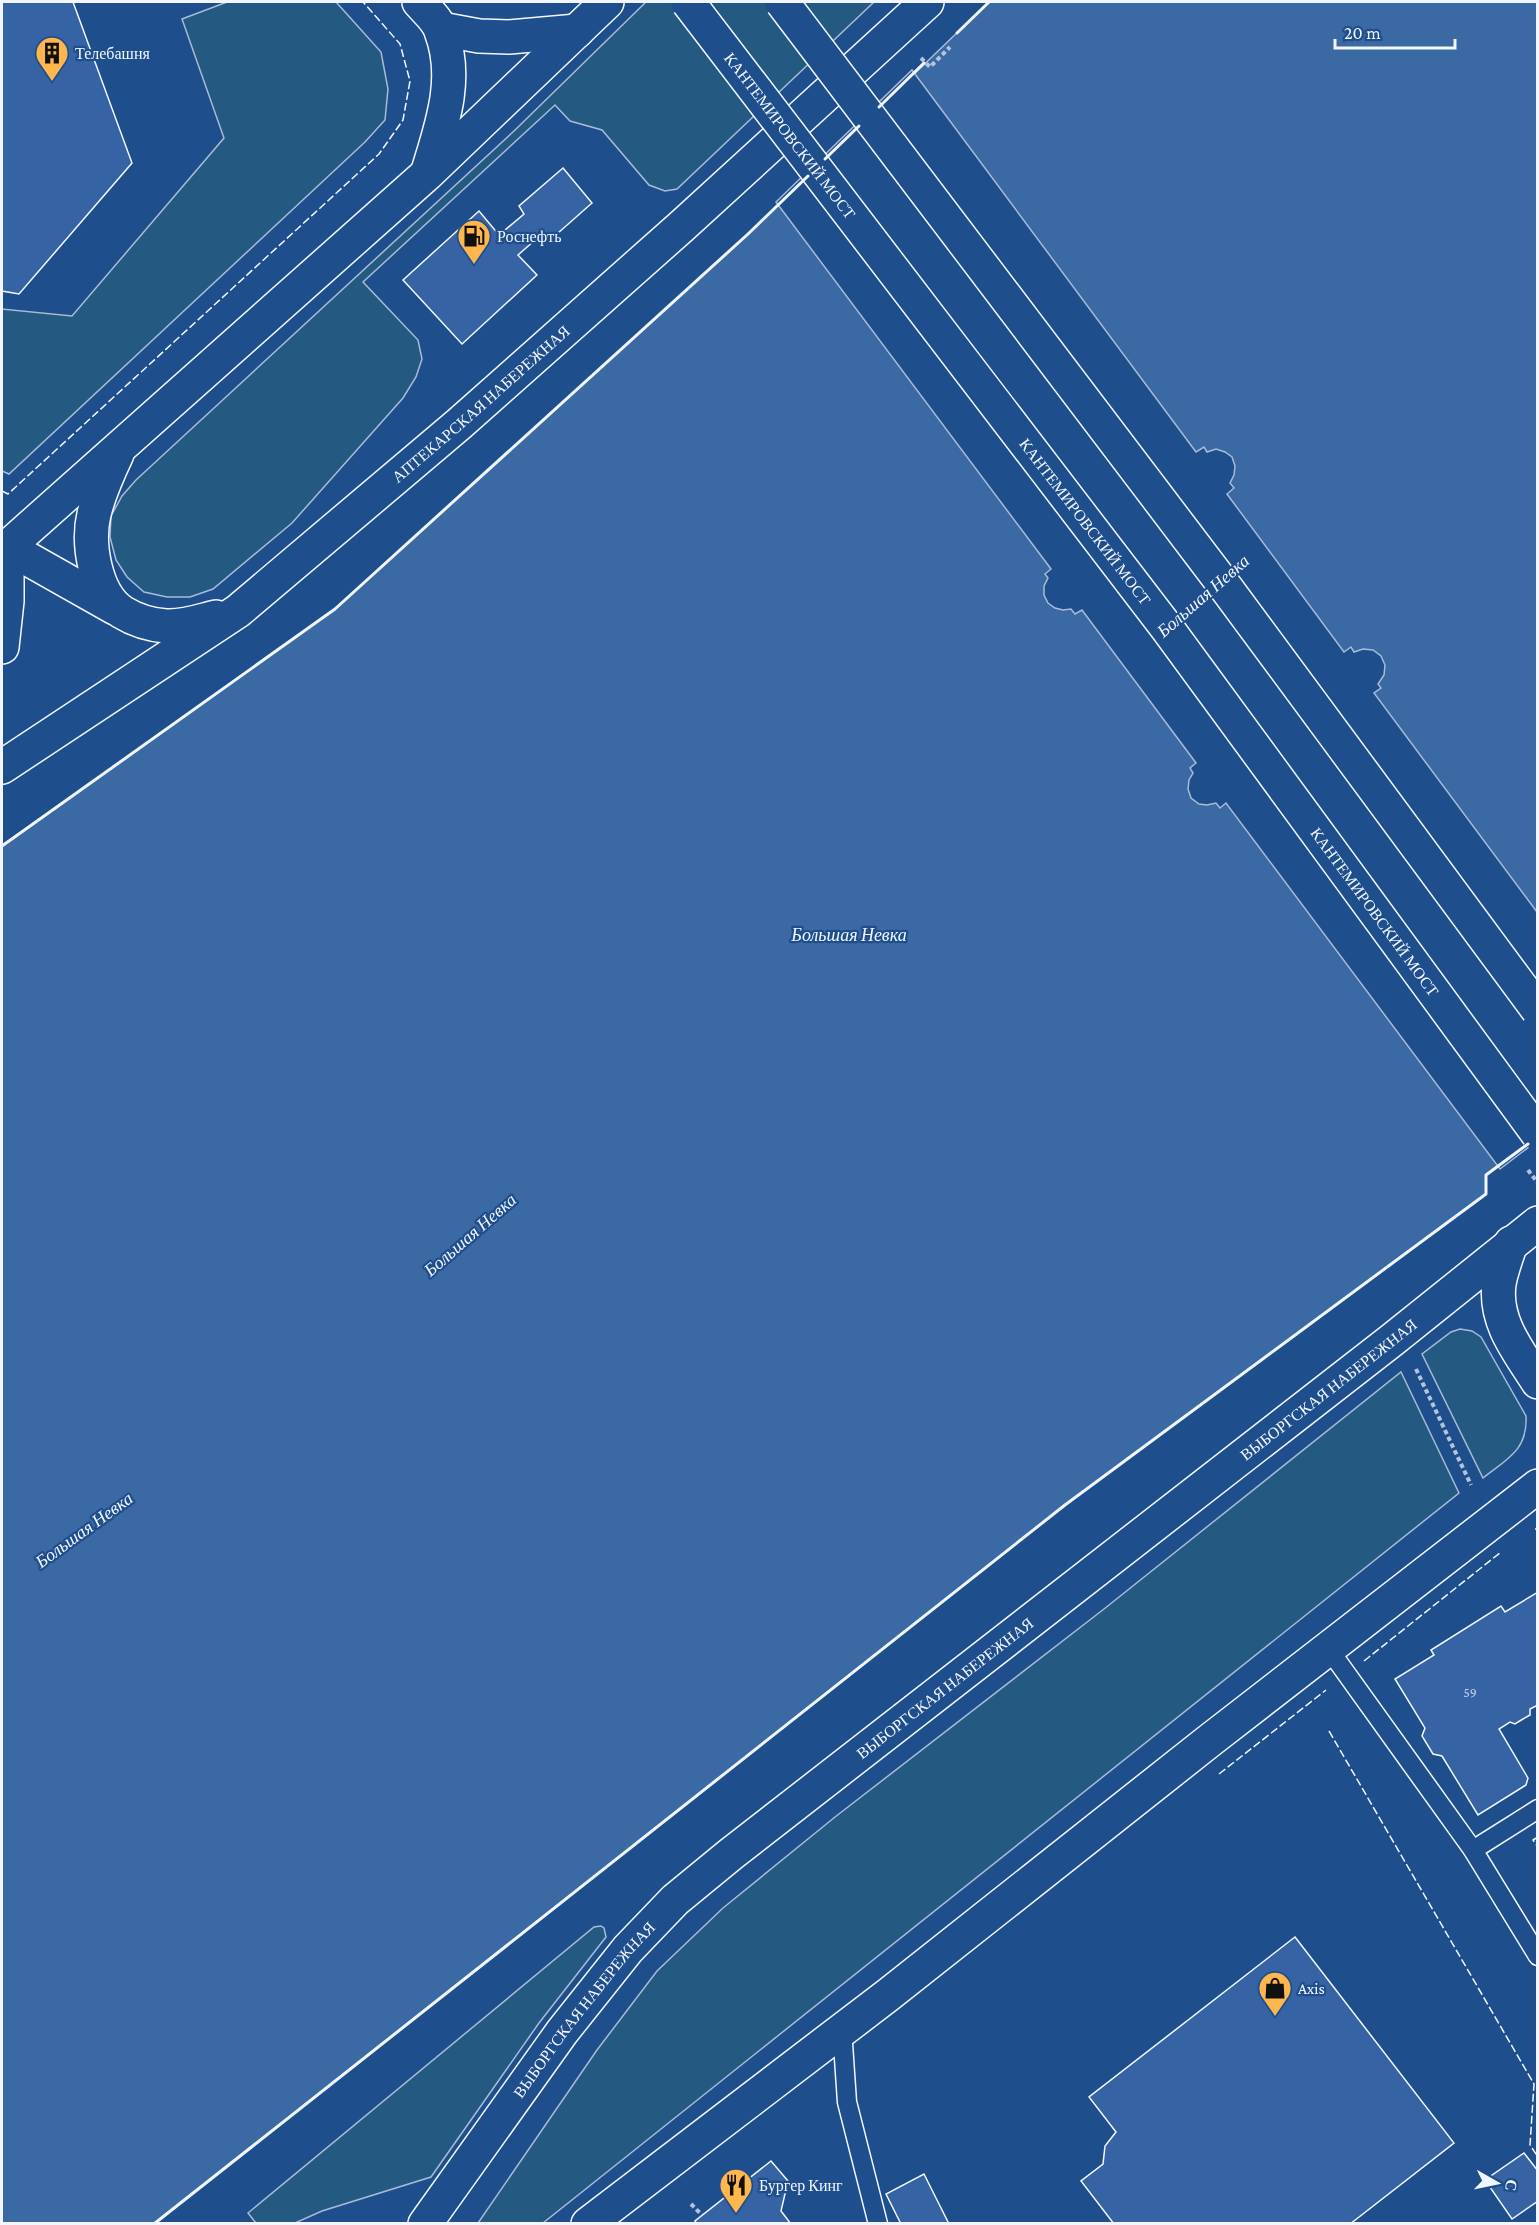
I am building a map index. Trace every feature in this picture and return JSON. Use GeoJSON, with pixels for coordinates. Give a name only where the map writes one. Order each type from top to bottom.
{"type":"FeatureCollection","features":[{"type":"Feature","properties":{"kind":"main road"},"geometry":{"type":"LineString","coordinates":[[419,2],[441,28],[449,62],[449,96],[427,174]]}},
{"type":"Feature","properties":{"kind":"main road"},"geometry":{"type":"LineString","coordinates":[[4,549],[427,174],[607,2]]}},
{"type":"Feature","properties":{"kind":"main road","name":"КАНТЕМИРОВСКИЙ МОСТ"},"geometry":{"type":"LineString","coordinates":[[688,2],[1167,628],[1538,1134]]}},
{"type":"Feature","properties":{"kind":"main road"},"geometry":{"type":"LineString","coordinates":[[782,2],[1221,581],[1538,1010]]}},
{"type":"Feature","properties":{"kind":"main road","name":"АПТЕКАРСКАЯ НАБЕРЕЖНАЯ"},"geometry":{"type":"LineString","coordinates":[[2,767],[238,610],[459,424],[682,226],[927,2]]}},
{"type":"Feature","properties":{"kind":"main road"},"geometry":{"type":"LineString","coordinates":[[441,28],[478,36],[509,37],[577,31]]}},
{"type":"Feature","properties":{"kind":"main road"},"geometry":{"type":"LineString","coordinates":[[120,446],[93,516],[91,548],[99,580],[121,611]]}},
{"type":"Feature","properties":{"kind":"main road"},"geometry":{"type":"LineString","coordinates":[[4,549],[121,611],[151,624],[168,626],[199,622],[238,610]]}},
{"type":"Feature","properties":{"kind":"main road"},"geometry":{"type":"LineString","coordinates":[[2,647],[7,601],[4,549]]}},
{"type":"Feature","properties":{"kind":"main road","name":"ВЫБОРГСКАЯ НАБЕРЕЖНАЯ"},"geometry":{"type":"LineString","coordinates":[[425,2223],[562,2032],[628,1949],[675,1900],[1392,1340],[1538,1223]]}},
{"type":"Feature","properties":{"kind":"main road"},"geometry":{"type":"LineString","coordinates":[[1511,1244],[1499,1284],[1500,1316],[1510,1339],[1538,1382]]}},
{"type":"Feature","properties":{"kind":"main road"},"geometry":{"type":"LineString","coordinates":[[588,2223],[842,2029],[1538,1486]]}},
{"type":"Feature","properties":{"kind":"lane"},"geometry":{"type":"LineString","coordinates":[[1328,1648],[1473,1850],[1538,1956]]}},
{"type":"Feature","properties":{"kind":"lane"},"geometry":{"type":"LineString","coordinates":[[1473,1850],[1538,1809]]}},
{"type":"Feature","properties":{"kind":"lane"},"geometry":{"type":"LineString","coordinates":[[842,2029],[847,2102],[878,2223]]}},
{"type":"Feature","properties":{"kind":"path"},"geometry":{"type":"LineString","coordinates":[[930,67],[950,47]]}},
{"type":"Feature","properties":{"kind":"path"},"geometry":{"type":"LineString","coordinates":[[1413,1364],[1472,1485]]}},
{"type":"Feature","properties":{"kind":"path"},"geometry":{"type":"LineString","coordinates":[[691,2204],[702,2215]]}},
{"type":"Feature","properties":{"kind":"shaded area"},"geometry":{"type":"Polygon","coordinates":[[[227,2],[336,2],[381,52],[388,89],[385,120],[365,142],[9,474],[2,471],[2,309],[72,316],[224,138],[182,19],[227,2]]]}},
{"type":"Feature","properties":{"kind":"shaded area"},"geometry":{"type":"Polygon","coordinates":[[[646,2],[874,2],[677,189],[665,191],[649,185],[602,130],[570,121],[555,105],[363,282],[418,340],[422,359],[416,377],[403,398],[292,523],[213,589],[190,597],[167,597],[144,592],[127,577],[116,560],[110,537],[111,516],[122,496],[136,480],[514,131],[646,2]]]}},
{"type":"Feature","properties":{"kind":"shaded area"},"geometry":{"type":"Polygon","coordinates":[[[1460,1329],[1472,1331],[1481,1337],[1526,1416],[1526,1428],[1520,1446],[1508,1459],[1483,1478],[1422,1354],[1451,1332],[1460,1329]]]}},
{"type":"Feature","properties":{"kind":"shaded area"},"geometry":{"type":"Polygon","coordinates":[[[1401,1372],[1459,1493],[543,2223],[478,2223],[597,2050],[657,1971],[723,1908],[835,1817],[1104,1609],[1401,1372]]]}},
{"type":"Feature","properties":{"kind":"shaded area"},"geometry":{"type":"Polygon","coordinates":[[[594,1927],[604,1928],[606,1937],[539,2023],[431,2177],[322,2211],[295,2223],[256,2223],[248,2213],[594,1927]]]}},
{"type":"Feature","properties":{"kind":"water","name":"Большая Невка"},"geometry":{"type":"Polygon","coordinates":[[[989,2],[1537,2],[1537,1136],[1486,1175],[1486,1194],[1065,1505],[154,2223],[2,2223],[2,846],[335,609],[748,234],[989,2]]]}},
{"type":"Feature","properties":{"kind":"pier"},"geometry":{"type":"Polygon","coordinates":[[[912,70],[1196,452],[1204,447],[1207,452],[1216,449],[1232,457],[1235,466],[1230,483],[1234,488],[1227,494],[1344,652],[1351,647],[1354,652],[1363,649],[1373,650],[1381,656],[1385,665],[1384,675],[1378,684],[1381,688],[1374,693],[1537,912],[1538,1140],[1500,1169],[1226,803],[1220,808],[1216,803],[1199,804],[1191,798],[1188,789],[1193,773],[1190,768],[1196,763],[1082,610],[1075,614],[1071,609],[1055,608],[1048,603],[1044,595],[1044,586],[1048,578],[1045,574],[1051,569],[776,202],[912,70]]]}},
{"type":"Feature","properties":{"kind":"building","name":"Телебашня"},"geometry":{"type":"Polygon","coordinates":[[[2,2],[73,2],[132,163],[19,294],[2,291],[2,2]]]}},
{"type":"Feature","properties":{"kind":"building","name":"Роснефть"},"geometry":{"type":"Polygon","coordinates":[[[563,168],[592,203],[549,241],[542,234],[518,255],[537,275],[462,344],[403,280],[479,211],[499,235],[524,214],[519,206],[563,168]]]}},
{"type":"Feature","properties":{"kind":"building"},"geometry":{"type":"Polygon","coordinates":[[[1538,1592],[1538,1705],[1530,1709],[1530,1715],[1515,1724],[1510,1722],[1499,1729],[1528,1778],[1526,1785],[1478,1815],[1442,1756],[1433,1754],[1422,1736],[1425,1728],[1395,1679],[1434,1655],[1431,1650],[1501,1606],[1505,1612],[1538,1592]]]}},
{"type":"Feature","properties":{"kind":"building","name":"Axis"},"geometry":{"type":"Polygon","coordinates":[[[1295,1937],[1454,2143],[1350,2224],[1114,2224],[1081,2181],[1103,2164],[1105,2146],[1116,2132],[1089,2097],[1295,1937]]]}},
{"type":"Feature","properties":{"kind":"building"},"geometry":{"type":"Polygon","coordinates":[[[1524,2153],[1538,2171],[1538,2201],[1512,2219],[1485,2180],[1524,2153]]]}},
{"type":"Feature","properties":{"kind":"building"},"geometry":{"type":"Polygon","coordinates":[[[771,2161],[788,2181],[781,2211],[791,2224],[697,2224],[695,2221],[771,2161]]]}},
{"type":"Feature","properties":{"kind":"building"},"geometry":{"type":"Polygon","coordinates":[[[924,2174],[949,2224],[901,2224],[886,2194],[924,2174]]]}},
{"type":"Feature","properties":{"kind":"fence"},"geometry":{"type":"LineString","coordinates":[[2,491],[8,494],[379,154],[403,120],[410,81],[400,44],[363,2]]}},
{"type":"Feature","properties":{"kind":"fence"},"geometry":{"type":"LineString","coordinates":[[1364,1661],[1501,1552]]}},
{"type":"Feature","properties":{"kind":"fence"},"geometry":{"type":"LineString","coordinates":[[1219,1774],[1326,1690]]}},
{"type":"Feature","properties":{"kind":"fence"},"geometry":{"type":"LineString","coordinates":[[1329,1731],[1534,2084],[1530,2145],[1538,2157]]}},
{"type":"Feature","properties":{"kind":"fence"},"geometry":{"type":"LineString","coordinates":[[1538,1837],[1533,1840],[1538,1847]]}},
{"type":"Feature","properties":{"kind":"wall"},"geometry":{"type":"LineString","coordinates":[[957,33],[989,2]]}},
{"type":"Feature","properties":{"kind":"wall"},"geometry":{"type":"LineString","coordinates":[[879,107],[924,63]]}},
{"type":"Feature","properties":{"kind":"wall"},"geometry":{"type":"LineString","coordinates":[[825,159],[859,126]]}},
{"type":"Feature","properties":{"kind":"wall"},"geometry":{"type":"LineString","coordinates":[[2,846],[335,609],[748,234],[808,176]]}},
{"type":"Feature","properties":{"kind":"wall"},"geometry":{"type":"LineString","coordinates":[[154,2224],[1065,1505],[1486,1194],[1486,1175],[1528,1144]]}},
{"type":"Feature","properties":{"kind":"place","name":"Телебашня"},"geometry":{"type":"Point","coordinates":[52,82]}},
{"type":"Feature","properties":{"kind":"place","name":"Роснефть"},"geometry":{"type":"Point","coordinates":[474,265]}},
{"type":"Feature","properties":{"kind":"place","name":"Axis"},"geometry":{"type":"Point","coordinates":[1275,2017]}},
{"type":"Feature","properties":{"kind":"place","name":"Бургер Кинг"},"geometry":{"type":"Point","coordinates":[736,2214]}}]}
